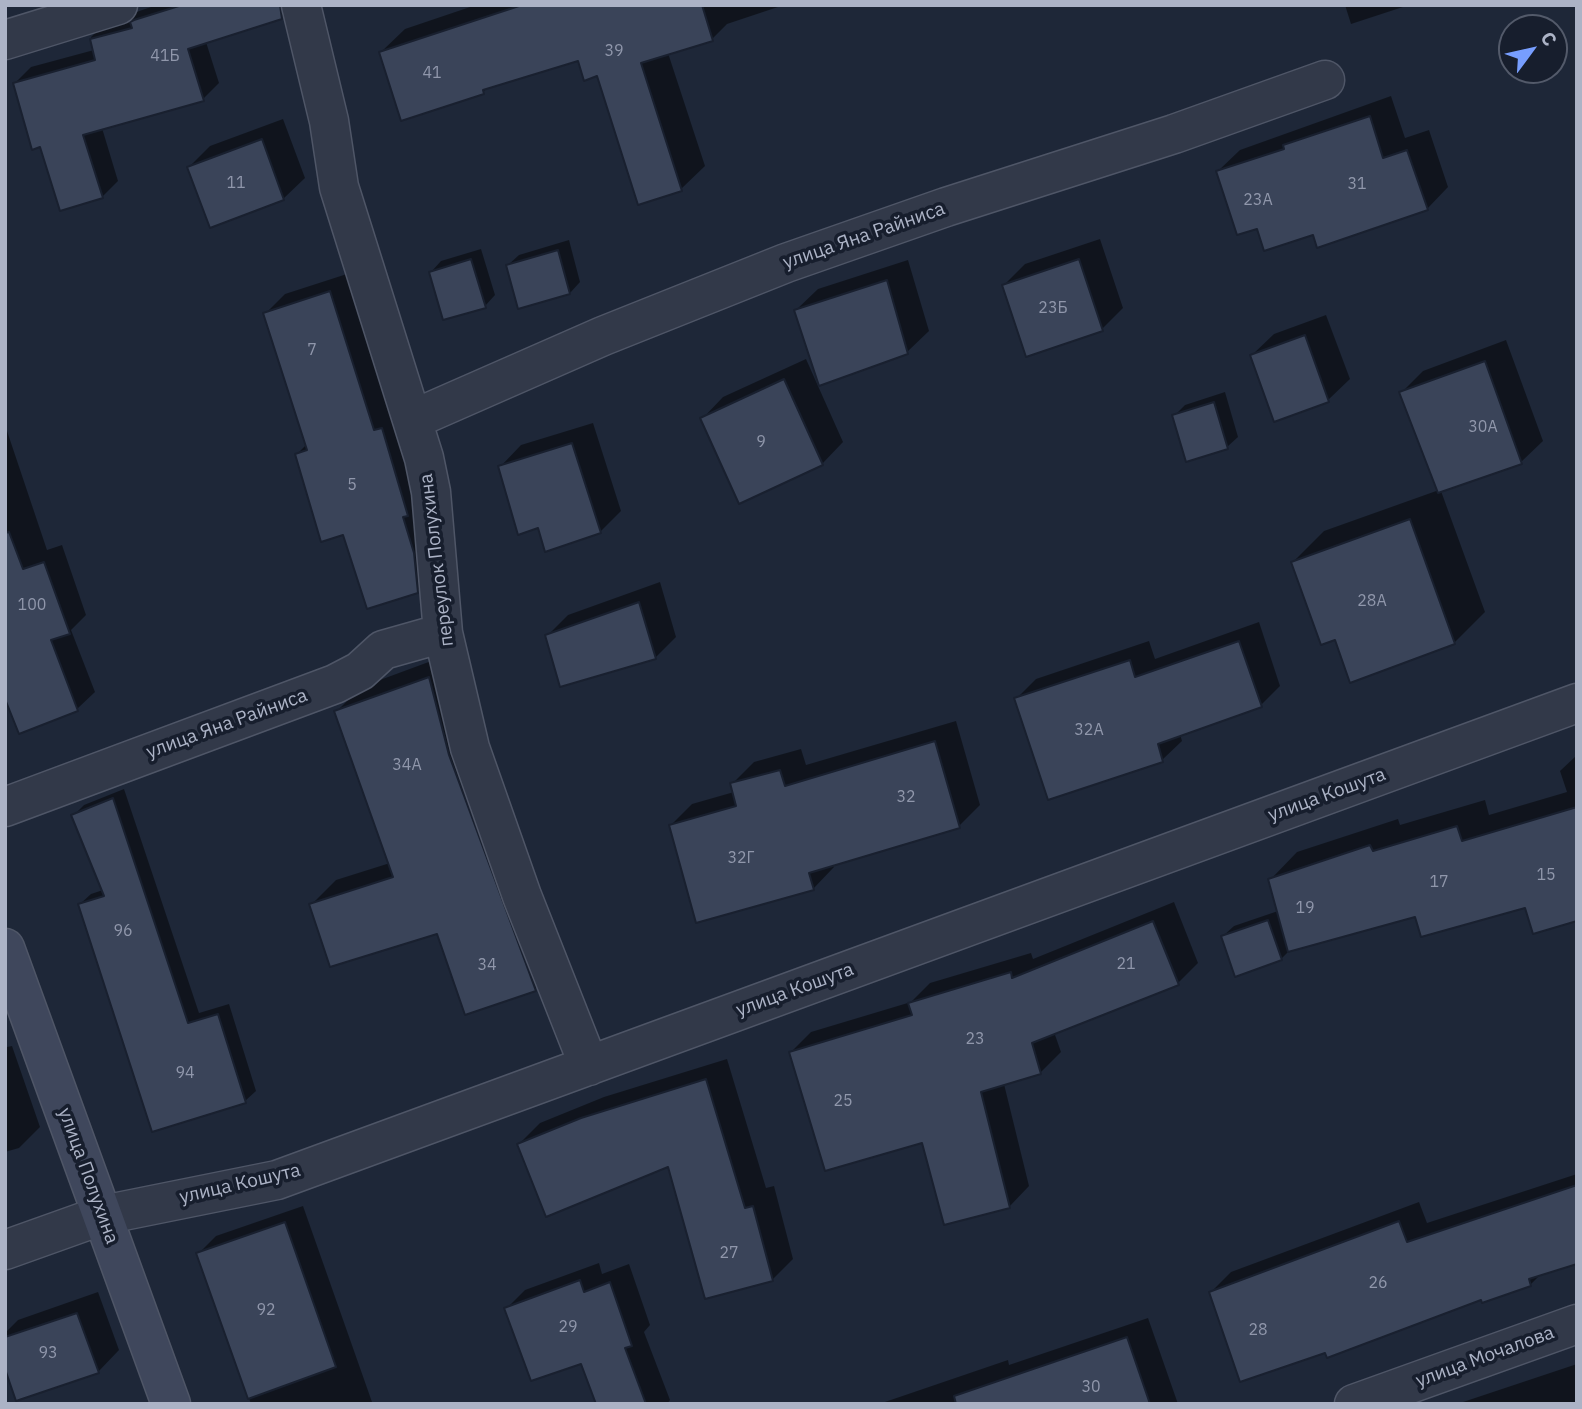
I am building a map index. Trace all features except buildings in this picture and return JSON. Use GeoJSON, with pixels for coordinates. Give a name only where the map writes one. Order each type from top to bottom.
{"type":"FeatureCollection","features":[{"type":"Feature","properties":{"kind":"main road","name":"улица Полухина"},"geometry":{"type":"LineString","coordinates":[[5,948],[171,1404]]}},
{"type":"Feature","properties":{"kind":"street"},"geometry":{"type":"LineString","coordinates":[[5,40],[118,5]]}},
{"type":"Feature","properties":{"kind":"street","name":"переулок Полухина"},"geometry":{"type":"LineString","coordinates":[[301,5],[326,109],[339,187],[414,419],[431,492],[443,633],[470,748],[522,896],[589,1066]]}},
{"type":"Feature","properties":{"kind":"street","name":"улица Яна Райниса"},"geometry":{"type":"LineString","coordinates":[[414,419],[603,336],[786,263],[946,207],[1174,134],[1325,80]]}},
{"type":"Feature","properties":{"kind":"street","name":"улица Яна Райниса"},"geometry":{"type":"LineString","coordinates":[[5,807],[335,684],[360,671],[383,650],[443,633]]}},
{"type":"Feature","properties":{"kind":"street","name":"улица Кошута"},"geometry":{"type":"LineString","coordinates":[[5,1250],[103,1215],[277,1180],[1577,703]]}},
{"type":"Feature","properties":{"kind":"street","name":"улица Мочалова"},"geometry":{"type":"LineString","coordinates":[[1354,1404],[1577,1324]]}}]}
